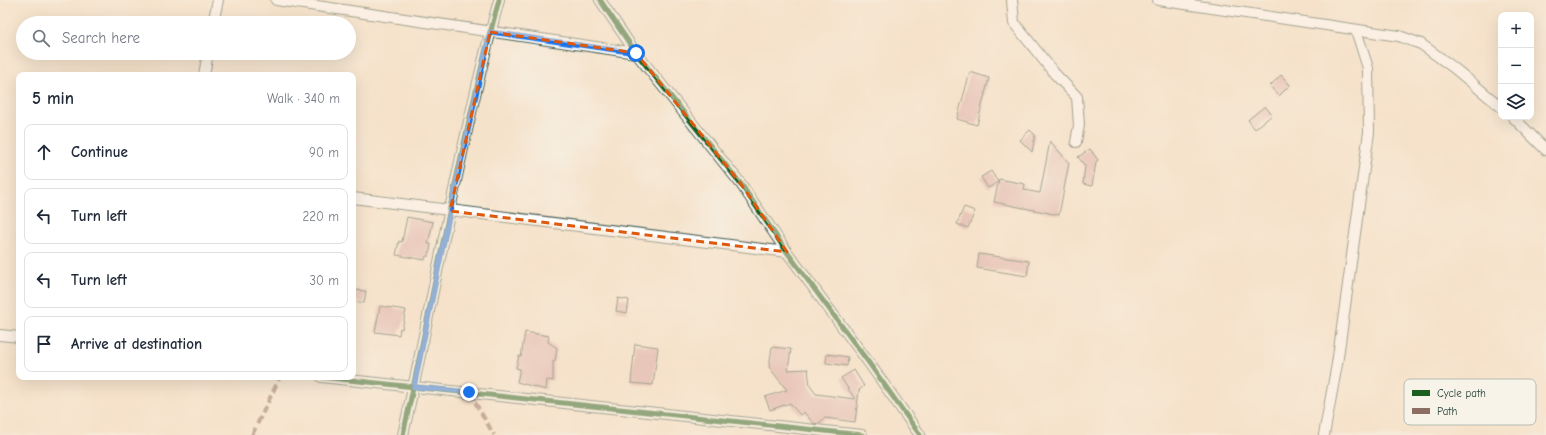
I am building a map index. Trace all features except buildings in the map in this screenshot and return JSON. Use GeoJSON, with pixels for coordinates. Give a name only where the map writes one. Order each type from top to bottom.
{"type":"FeatureCollection","features":[{"type":"Feature","properties":{"kind":"street"},"geometry":{"type":"LineString","coordinates":[[215,16],[218,0]]}},
{"type":"Feature","properties":{"kind":"street"},"geometry":{"type":"LineString","coordinates":[[276,0],[636,53]]}},
{"type":"Feature","properties":{"kind":"street"},"geometry":{"type":"LineString","coordinates":[[403,435],[450,211],[490,32],[499,0]]}},
{"type":"Feature","properties":{"kind":"street"},"geometry":{"type":"LineString","coordinates":[[600,0],[636,53],[741,184],[787,252],[920,435]]}},
{"type":"Feature","properties":{"kind":"street"},"geometry":{"type":"LineString","coordinates":[[1012,0],[1014,24],[1055,74],[1077,97],[1079,125],[1076,142]]}},
{"type":"Feature","properties":{"kind":"street"},"geometry":{"type":"LineString","coordinates":[[1158,0],[1398,36],[1421,44],[1454,68],[1498,105]]}},
{"type":"Feature","properties":{"kind":"street"},"geometry":{"type":"LineString","coordinates":[[1324,435],[1337,364],[1368,132],[1368,68],[1356,30]]}},
{"type":"Feature","properties":{"kind":"street"},"geometry":{"type":"LineString","coordinates":[[205,72],[207,60]]}},
{"type":"Feature","properties":{"kind":"street"},"geometry":{"type":"LineString","coordinates":[[1516,120],[1546,150]]}},
{"type":"Feature","properties":{"kind":"street"},"geometry":{"type":"LineString","coordinates":[[356,198],[787,252]]}},
{"type":"Feature","properties":{"kind":"street"},"geometry":{"type":"LineString","coordinates":[[0,335],[16,337]]}},
{"type":"Feature","properties":{"kind":"street"},"geometry":{"type":"LineString","coordinates":[[349,380],[862,435]]}},
{"type":"Feature","properties":{"kind":"highlighted area"},"geometry":{"type":"Polygon","coordinates":[[[490,32],[636,53],[741,184],[787,252],[450,211],[490,32]]]}},
{"type":"Feature","properties":{"kind":"marked path"},"geometry":{"type":"LineString","coordinates":[[252,435],[279,380]]}},
{"type":"Feature","properties":{"kind":"marked path"},"geometry":{"type":"LineString","coordinates":[[469,392],[494,435]]}},
{"type":"Feature","properties":{"kind":"cycle path"},"geometry":{"type":"LineString","coordinates":[[403,435],[460,162],[499,0]]}},
{"type":"Feature","properties":{"kind":"cycle path"},"geometry":{"type":"LineString","coordinates":[[600,0],[636,53],[741,184],[787,252],[920,435]]}},
{"type":"Feature","properties":{"kind":"cycle path"},"geometry":{"type":"LineString","coordinates":[[349,380],[862,435]]}},
{"type":"Feature","properties":{"kind":"route"},"geometry":{"type":"LineString","coordinates":[[469,392],[414,387],[450,211],[490,32],[636,53]]}}]}
